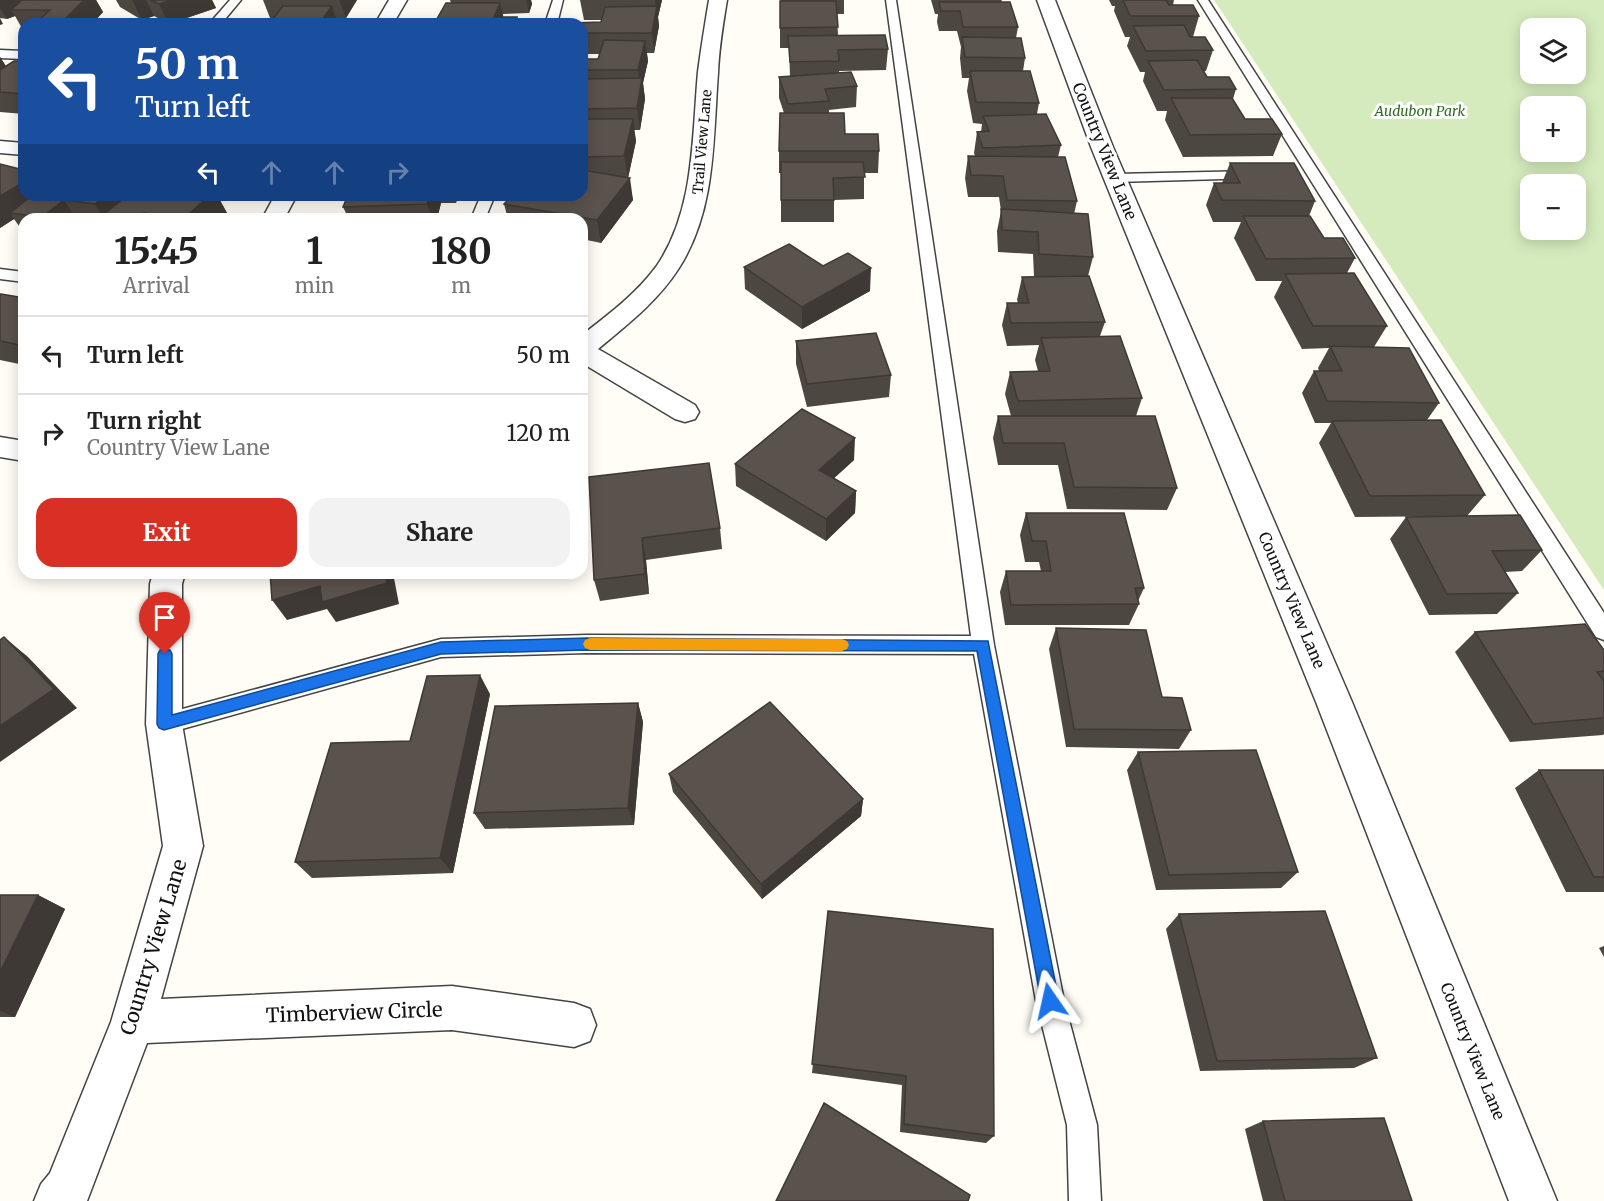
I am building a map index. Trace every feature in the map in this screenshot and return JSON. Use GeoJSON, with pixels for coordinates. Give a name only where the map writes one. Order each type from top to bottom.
{"type":"FeatureCollection","features":[{"type":"Feature","properties":{"kind":"street"},"geometry":{"type":"LineString","coordinates":[[388,18],[398,0]]}},
{"type":"Feature","properties":{"kind":"street","name":"Trail View Lane"},"geometry":{"type":"LineString","coordinates":[[588,344],[640,301],[675,257],[694,214],[702,174],[708,69],[718,0]]}},
{"type":"Feature","properties":{"kind":"street","name":"Country View Lane"},"geometry":{"type":"LineString","coordinates":[[1046,0],[1115,178],[1334,702],[1533,1201]]}},
{"type":"Feature","properties":{"kind":"street"},"geometry":{"type":"LineString","coordinates":[[0,147],[18,148]]}},
{"type":"Feature","properties":{"kind":"street"},"geometry":{"type":"LineString","coordinates":[[588,353],[685,412]]}},
{"type":"Feature","properties":{"kind":"street"},"geometry":{"type":"LineString","coordinates":[[0,447],[18,450]]}},
{"type":"Feature","properties":{"kind":"street","name":"Country View Lane"},"geometry":{"type":"LineString","coordinates":[[58,1201],[67,1190],[133,1022],[183,846],[164,724],[167,579]]}},
{"type":"Feature","properties":{"kind":"street","name":"Timberview Circle"},"geometry":{"type":"LineString","coordinates":[[133,1022],[452,1008],[574,1025]]}},
{"type":"Feature","properties":{"kind":"lane"},"geometry":{"type":"LineString","coordinates":[[220,18],[236,0]]}},
{"type":"Feature","properties":{"kind":"lane"},"geometry":{"type":"LineString","coordinates":[[553,18],[558,0]]}},
{"type":"Feature","properties":{"kind":"lane"},"geometry":{"type":"LineString","coordinates":[[891,0],[983,645],[1050,1001],[1082,1125],[1086,1201]]}},
{"type":"Feature","properties":{"kind":"lane"},"geometry":{"type":"LineString","coordinates":[[1203,0],[1308,174],[1604,631]]}},
{"type":"Feature","properties":{"kind":"lane"},"geometry":{"type":"LineString","coordinates":[[0,54],[18,55]]}},
{"type":"Feature","properties":{"kind":"lane"},"geometry":{"type":"LineString","coordinates":[[1115,178],[1267,175]]}},
{"type":"Feature","properties":{"kind":"lane"},"geometry":{"type":"LineString","coordinates":[[0,274],[18,276]]}},
{"type":"Feature","properties":{"kind":"lane"},"geometry":{"type":"LineString","coordinates":[[164,724],[441,648],[587,644],[983,645]]}},
{"type":"Feature","properties":{"kind":"green space","name":"Audubon Park"},"geometry":{"type":"Polygon","coordinates":[[[1214,0],[1604,0],[1604,590],[1214,0]]]}},
{"type":"Feature","properties":{"kind":"building"},"geometry":{"type":"Polygon","coordinates":[[[22,0],[84,0],[66,18],[41,18],[50,10],[11,10],[22,0]]]}},
{"type":"Feature","properties":{"kind":"building"},"geometry":{"type":"Polygon","coordinates":[[[151,0],[172,0],[159,4],[151,0]]]}},
{"type":"Feature","properties":{"kind":"building"},"geometry":{"type":"Polygon","coordinates":[[[1123,0],[1166,0],[1169,5],[1193,5],[1199,16],[1130,16],[1123,0]]]}},
{"type":"Feature","properties":{"kind":"building"},"geometry":{"type":"Polygon","coordinates":[[[780,1],[836,1],[838,27],[780,28],[780,1]]]}},
{"type":"Feature","properties":{"kind":"building"},"geometry":{"type":"Polygon","coordinates":[[[939,2],[1010,2],[1018,27],[963,27],[960,11],[941,11],[939,2]]]}},
{"type":"Feature","properties":{"kind":"building"},"geometry":{"type":"Polygon","coordinates":[[[446,3],[500,3],[494,17],[517,17],[517,18],[437,18],[446,3]]]}},
{"type":"Feature","properties":{"kind":"building"},"geometry":{"type":"Polygon","coordinates":[[[283,6],[332,6],[323,18],[274,18],[283,6]]]}},
{"type":"Feature","properties":{"kind":"building"},"geometry":{"type":"Polygon","coordinates":[[[657,6],[652,33],[588,33],[588,22],[601,22],[605,7],[657,6]]]}},
{"type":"Feature","properties":{"kind":"building"},"geometry":{"type":"Polygon","coordinates":[[[1184,25],[1190,37],[1205,37],[1213,50],[1146,51],[1133,26],[1184,25]]]}},
{"type":"Feature","properties":{"kind":"building"},"geometry":{"type":"Polygon","coordinates":[[[885,35],[888,49],[838,50],[839,61],[790,62],[788,36],[885,35]]]}},
{"type":"Feature","properties":{"kind":"building"},"geometry":{"type":"Polygon","coordinates":[[[962,37],[1021,38],[1025,58],[965,57],[962,37]]]}},
{"type":"Feature","properties":{"kind":"building"},"geometry":{"type":"Polygon","coordinates":[[[604,40],[645,41],[638,70],[588,70],[588,59],[598,59],[604,40]]]}},
{"type":"Feature","properties":{"kind":"building"},"geometry":{"type":"Polygon","coordinates":[[[1197,60],[1207,77],[1229,77],[1236,89],[1164,90],[1148,61],[1197,60]]]}},
{"type":"Feature","properties":{"kind":"building"},"geometry":{"type":"Polygon","coordinates":[[[18,61],[18,94],[0,92],[0,70],[18,61]]]}},
{"type":"Feature","properties":{"kind":"building"},"geometry":{"type":"Polygon","coordinates":[[[970,71],[1030,71],[1039,103],[976,102],[970,71]]]}},
{"type":"Feature","properties":{"kind":"building"},"geometry":{"type":"Polygon","coordinates":[[[851,72],[857,86],[825,89],[829,101],[788,104],[779,77],[851,72]]]}},
{"type":"Feature","properties":{"kind":"building"},"geometry":{"type":"Polygon","coordinates":[[[642,78],[637,108],[588,109],[588,79],[642,78]]]}},
{"type":"Feature","properties":{"kind":"building"},"geometry":{"type":"Polygon","coordinates":[[[1171,98],[1232,98],[1245,119],[1272,119],[1282,134],[1190,135],[1171,98]]]}},
{"type":"Feature","properties":{"kind":"building"},"geometry":{"type":"Polygon","coordinates":[[[780,113],[844,113],[845,134],[878,134],[879,151],[779,151],[780,113]]]}},
{"type":"Feature","properties":{"kind":"building"},"geometry":{"type":"Polygon","coordinates":[[[1046,114],[1061,145],[983,148],[977,132],[989,131],[983,116],[1046,114]]]}},
{"type":"Feature","properties":{"kind":"building"},"geometry":{"type":"Polygon","coordinates":[[[588,119],[633,119],[624,156],[588,157],[588,119]]]}},
{"type":"Feature","properties":{"kind":"building"},"geometry":{"type":"Polygon","coordinates":[[[968,156],[1065,157],[1077,201],[1007,200],[1003,176],[971,175],[968,156]]]}},
{"type":"Feature","properties":{"kind":"building"},"geometry":{"type":"Polygon","coordinates":[[[781,162],[863,162],[865,177],[833,178],[834,200],[781,200],[781,162]]]}},
{"type":"Feature","properties":{"kind":"building"},"geometry":{"type":"Polygon","coordinates":[[[1230,163],[1294,163],[1315,201],[1222,200],[1214,183],[1240,183],[1230,163]]]}},
{"type":"Feature","properties":{"kind":"building"},"geometry":{"type":"Polygon","coordinates":[[[0,164],[18,168],[18,186],[0,196],[0,164]]]}},
{"type":"Feature","properties":{"kind":"building"},"geometry":{"type":"Polygon","coordinates":[[[588,171],[630,178],[597,220],[588,218],[588,213],[556,213],[504,204],[507,201],[588,201],[588,171]]]}},
{"type":"Feature","properties":{"kind":"building"},"geometry":{"type":"Polygon","coordinates":[[[25,201],[63,201],[47,213],[10,213],[25,201]]]}},
{"type":"Feature","properties":{"kind":"building"},"geometry":{"type":"Polygon","coordinates":[[[72,201],[98,201],[95,204],[72,201]]]}},
{"type":"Feature","properties":{"kind":"building"},"geometry":{"type":"Polygon","coordinates":[[[120,201],[203,201],[190,213],[106,213],[120,201]]]}},
{"type":"Feature","properties":{"kind":"building"},"geometry":{"type":"Polygon","coordinates":[[[346,201],[428,201],[427,204],[343,207],[346,201]]]}},
{"type":"Feature","properties":{"kind":"building"},"geometry":{"type":"Polygon","coordinates":[[[1001,209],[1088,214],[1093,257],[1039,254],[1038,232],[1002,230],[1001,209]]]}},
{"type":"Feature","properties":{"kind":"building"},"geometry":{"type":"Polygon","coordinates":[[[1243,216],[1310,216],[1324,238],[1343,238],[1355,258],[1266,259],[1243,216]]]}},
{"type":"Feature","properties":{"kind":"building"},"geometry":{"type":"Polygon","coordinates":[[[789,244],[823,266],[848,253],[871,268],[802,307],[744,267],[789,244]]]}},
{"type":"Feature","properties":{"kind":"building"},"geometry":{"type":"Polygon","coordinates":[[[1354,273],[1387,326],[1313,326],[1285,274],[1354,273]]]}},
{"type":"Feature","properties":{"kind":"building"},"geometry":{"type":"Polygon","coordinates":[[[1089,276],[1105,322],[1011,323],[1007,303],[1029,303],[1022,277],[1089,276]]]}},
{"type":"Feature","properties":{"kind":"building"},"geometry":{"type":"Polygon","coordinates":[[[0,295],[18,297],[18,345],[0,341],[0,295]]]}},
{"type":"Feature","properties":{"kind":"building"},"geometry":{"type":"Polygon","coordinates":[[[876,333],[891,375],[807,384],[796,341],[876,333]]]}},
{"type":"Feature","properties":{"kind":"building"},"geometry":{"type":"Polygon","coordinates":[[[1120,336],[1142,398],[1018,401],[1010,372],[1050,371],[1041,338],[1120,336]]]}},
{"type":"Feature","properties":{"kind":"building"},"geometry":{"type":"Polygon","coordinates":[[[1330,346],[1409,348],[1439,403],[1327,401],[1314,371],[1342,371],[1330,346]]]}},
{"type":"Feature","properties":{"kind":"building"},"geometry":{"type":"Polygon","coordinates":[[[802,409],[855,438],[819,470],[856,491],[826,519],[735,464],[802,409]]]}},
{"type":"Feature","properties":{"kind":"building"},"geometry":{"type":"Polygon","coordinates":[[[998,416],[1155,416],[1177,488],[1074,487],[1064,443],[1003,443],[998,416]]]}},
{"type":"Feature","properties":{"kind":"building"},"geometry":{"type":"Polygon","coordinates":[[[1441,420],[1485,495],[1370,496],[1332,421],[1441,420]]]}},
{"type":"Feature","properties":{"kind":"building"},"geometry":{"type":"Polygon","coordinates":[[[709,463],[720,528],[642,538],[645,574],[594,580],[589,477],[709,463]]]}},
{"type":"Feature","properties":{"kind":"building"},"geometry":{"type":"Polygon","coordinates":[[[1026,513],[1124,513],[1144,588],[1135,588],[1139,604],[1011,605],[1006,571],[1051,571],[1046,541],[1032,541],[1026,513]]]}},
{"type":"Feature","properties":{"kind":"building"},"geometry":{"type":"Polygon","coordinates":[[[1520,515],[1542,550],[1492,551],[1518,593],[1447,594],[1406,517],[1520,515]]]}},
{"type":"Feature","properties":{"kind":"building"},"geometry":{"type":"Polygon","coordinates":[[[270,579],[386,579],[387,583],[322,602],[320,586],[272,600],[270,579]]]}},
{"type":"Feature","properties":{"kind":"building"},"geometry":{"type":"Polygon","coordinates":[[[1585,624],[1604,650],[1604,671],[1597,672],[1604,681],[1604,718],[1533,724],[1475,632],[1585,624]]]}},
{"type":"Feature","properties":{"kind":"building"},"geometry":{"type":"Polygon","coordinates":[[[1056,628],[1146,630],[1162,697],[1182,698],[1191,730],[1074,729],[1056,628]]]}},
{"type":"Feature","properties":{"kind":"building"},"geometry":{"type":"Polygon","coordinates":[[[4,637],[54,689],[0,726],[0,640],[4,637]]]}},
{"type":"Feature","properties":{"kind":"building"},"geometry":{"type":"Polygon","coordinates":[[[480,675],[440,858],[295,862],[331,743],[410,741],[427,676],[480,675]]]}},
{"type":"Feature","properties":{"kind":"building"},"geometry":{"type":"Polygon","coordinates":[[[770,702],[863,799],[761,884],[669,774],[770,702]]]}},
{"type":"Feature","properties":{"kind":"building"},"geometry":{"type":"Polygon","coordinates":[[[638,703],[628,808],[474,813],[495,706],[638,703]]]}},
{"type":"Feature","properties":{"kind":"building"},"geometry":{"type":"Polygon","coordinates":[[[1256,750],[1298,872],[1169,875],[1138,752],[1256,750]]]}},
{"type":"Feature","properties":{"kind":"building"},"geometry":{"type":"Polygon","coordinates":[[[1539,770],[1604,770],[1604,877],[1594,877],[1539,770]]]}},
{"type":"Feature","properties":{"kind":"building"},"geometry":{"type":"Polygon","coordinates":[[[0,895],[38,895],[0,972],[0,895]]]}},
{"type":"Feature","properties":{"kind":"building"},"geometry":{"type":"Polygon","coordinates":[[[828,911],[993,929],[994,1136],[904,1124],[906,1076],[812,1064],[828,911]]]}},
{"type":"Feature","properties":{"kind":"building"},"geometry":{"type":"Polygon","coordinates":[[[1325,911],[1377,1058],[1217,1061],[1179,914],[1325,911]]]}},
{"type":"Feature","properties":{"kind":"building"},"geometry":{"type":"Polygon","coordinates":[[[824,1103],[970,1195],[968,1201],[776,1201],[824,1103]]]}},
{"type":"Feature","properties":{"kind":"building"},"geometry":{"type":"Polygon","coordinates":[[[1384,1118],[1412,1201],[1285,1201],[1263,1121],[1384,1118]]]}},
{"type":"Feature","properties":{"kind":"slow traffic"},"geometry":{"type":"LineString","coordinates":[[590,644],[842,645]]}},
{"type":"Feature","properties":{"kind":"route"},"geometry":{"type":"LineString","coordinates":[[165,654],[164,724],[441,648],[587,644],[983,645],[1050,1001]]}}]}
